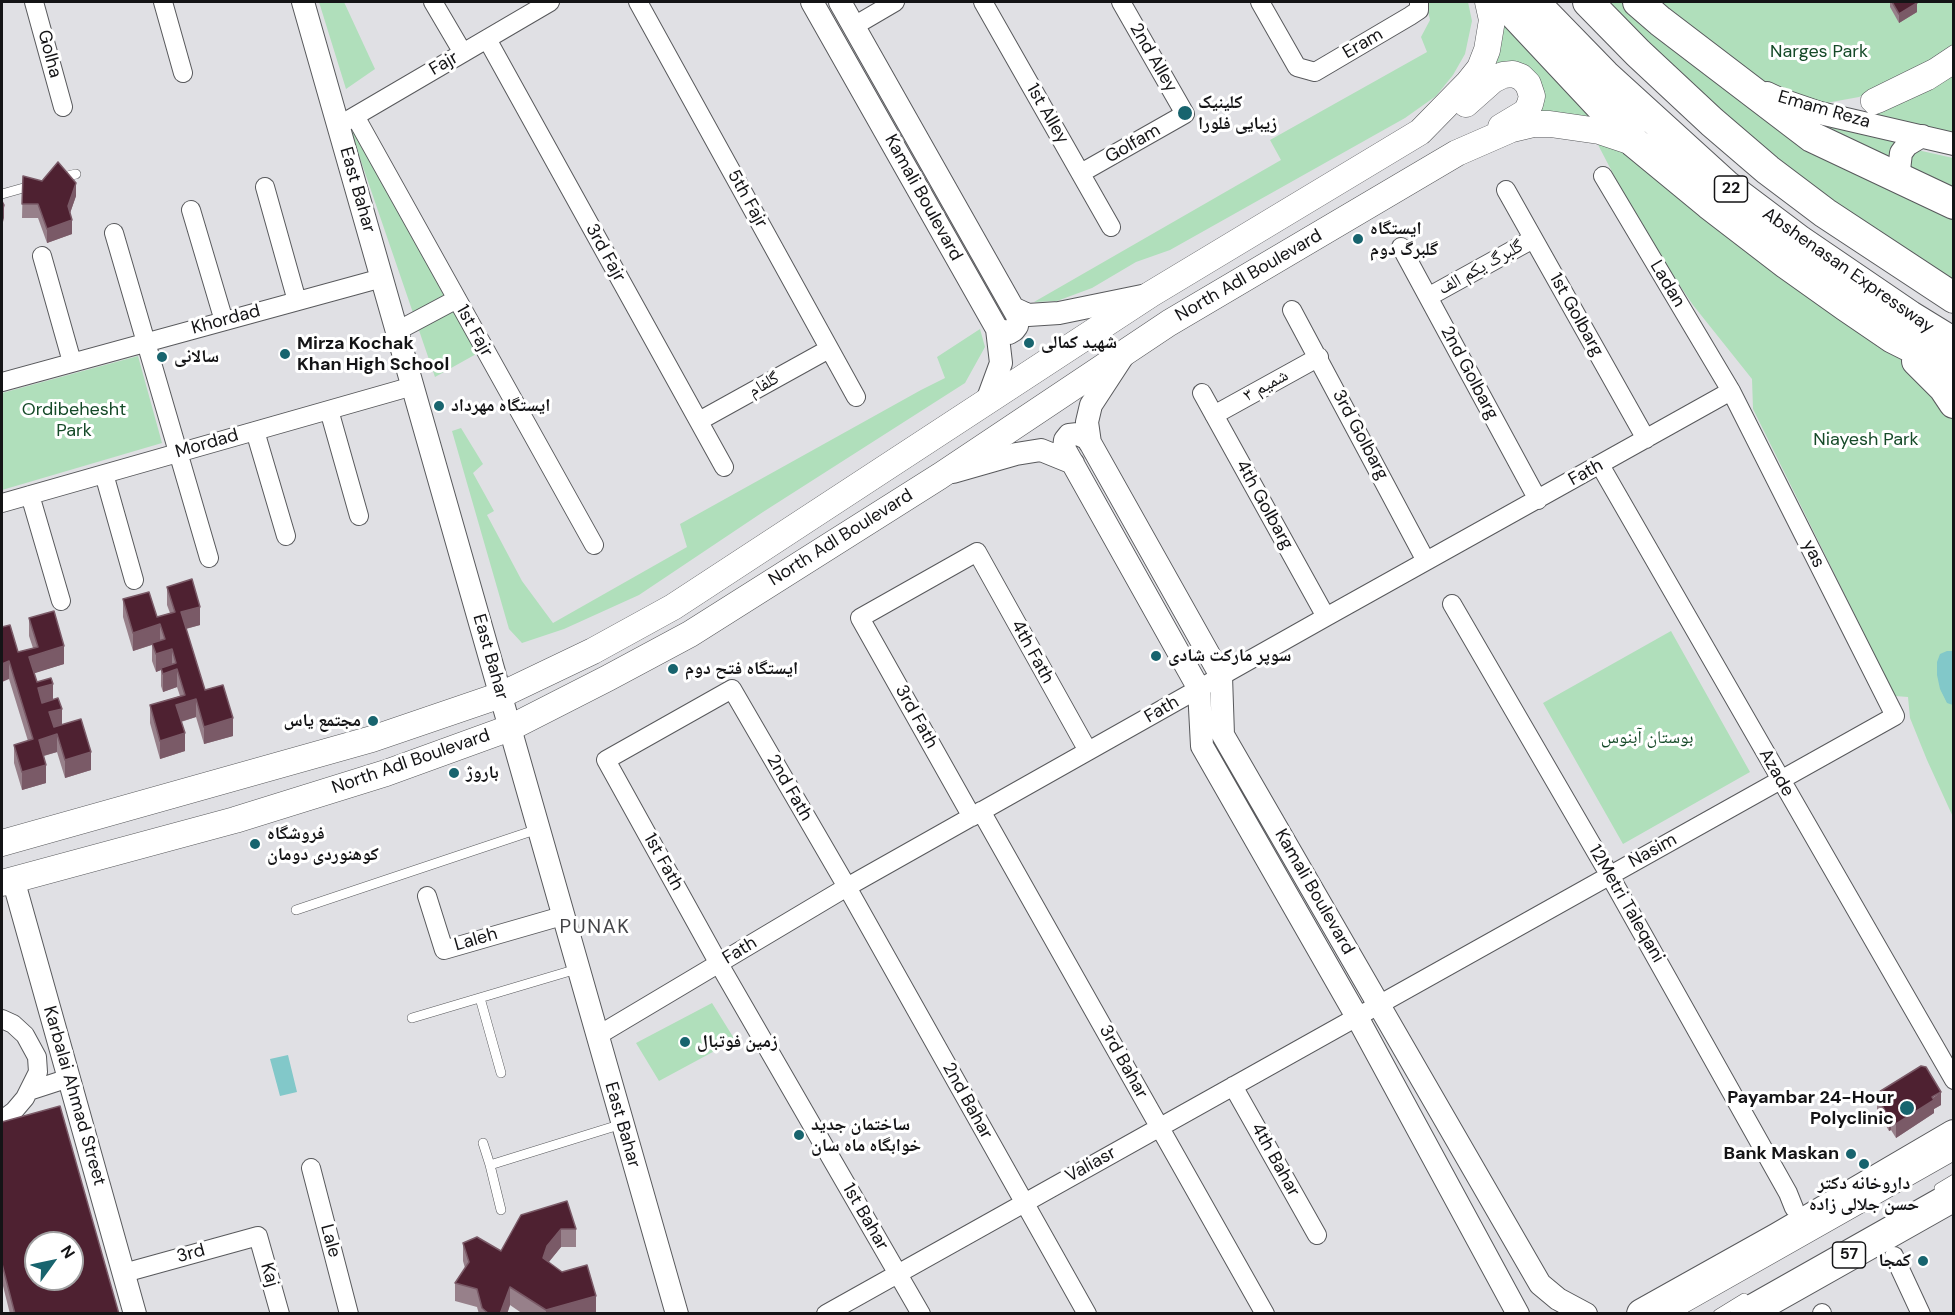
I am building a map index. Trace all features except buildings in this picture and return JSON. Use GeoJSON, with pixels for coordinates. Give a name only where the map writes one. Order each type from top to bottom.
{"type":"FeatureCollection","features":[{"type":"Feature","properties":{"kind":"highway"},"geometry":{"type":"LineString","coordinates":[[1503,2],[1635,143],[1709,204],[1786,264],[1893,338],[1953,371]]}},
{"type":"Feature","properties":{"kind":"highway","name":"Abshenasan Expressway"},"geometry":{"type":"LineString","coordinates":[[1534,2],[1605,75],[1727,186],[1800,241],[1953,343]]}},
{"type":"Feature","properties":{"kind":"highway","name":"Abshenasan Expressway"},"geometry":{"type":"LineString","coordinates":[[1588,2],[1646,61],[1768,170],[1825,213],[1953,298]]}},
{"type":"Feature","properties":{"kind":"highway"},"geometry":{"type":"LineString","coordinates":[[1638,2],[1812,137],[1953,204]]}},
{"type":"Feature","properties":{"kind":"highway"},"geometry":{"type":"LineString","coordinates":[[1893,338],[1944,388],[1953,403]]}},
{"type":"Feature","properties":{"kind":"highway"},"geometry":{"type":"LineString","coordinates":[[1642,1314],[1778,1238],[1953,1135]]}},
{"type":"Feature","properties":{"kind":"highway","name":"57"},"geometry":{"type":"LineString","coordinates":[[1752,1302],[1941,1195]]}},
{"type":"Feature","properties":{"kind":"main road","name":"North Adl Boulevard"},"geometry":{"type":"LineString","coordinates":[[2,843],[372,739],[501,695],[593,651],[673,606],[1151,294],[1420,132],[1480,68],[1487,51],[1492,20],[1488,2]]}},
{"type":"Feature","properties":{"kind":"main road"},"geometry":{"type":"LineString","coordinates":[[1420,132],[1458,110],[1493,80],[1503,75],[1513,74],[1521,77],[1528,84],[1532,96],[1526,112],[1457,153]]}},
{"type":"Feature","properties":{"kind":"main road","name":"North Adl Boulevard"},"geometry":{"type":"LineString","coordinates":[[7,881],[235,820],[386,773],[510,728],[690,634],[940,476],[1169,323],[1457,153],[1512,129],[1533,124],[1599,131],[1635,143]]}},
{"type":"Feature","properties":{"kind":"street","name":"Golha"},"geometry":{"type":"LineString","coordinates":[[34,2],[63,107]]}},
{"type":"Feature","properties":{"kind":"street"},"geometry":{"type":"LineString","coordinates":[[164,2],[183,73]]}},
{"type":"Feature","properties":{"kind":"street","name":"East Bahar"},"geometry":{"type":"LineString","coordinates":[[303,2],[347,121],[382,278],[677,1314]]}},
{"type":"Feature","properties":{"kind":"street"},"geometry":{"type":"LineString","coordinates":[[433,2],[464,52]]}},
{"type":"Feature","properties":{"kind":"street","name":"Fajr"},"geometry":{"type":"LineString","coordinates":[[347,121],[550,2]]}},
{"type":"Feature","properties":{"kind":"street","name":"5th Fajr"},"geometry":{"type":"LineString","coordinates":[[638,2],[856,397]]}},
{"type":"Feature","properties":{"kind":"street","name":"Kamali Boulevard"},"geometry":{"type":"LineString","coordinates":[[812,2],[997,329],[1001,363],[987,401]]}},
{"type":"Feature","properties":{"kind":"street","name":"Kamali Boulevard"},"geometry":{"type":"LineString","coordinates":[[840,2],[1015,313]]}},
{"type":"Feature","properties":{"kind":"street"},"geometry":{"type":"LineString","coordinates":[[854,26],[895,2]]}},
{"type":"Feature","properties":{"kind":"street","name":"1st Alley"},"geometry":{"type":"LineString","coordinates":[[983,2],[1112,226]]}},
{"type":"Feature","properties":{"kind":"street","name":"2nd Alley"},"geometry":{"type":"LineString","coordinates":[[1121,2],[1185,114]]}},
{"type":"Feature","properties":{"kind":"street","name":"Eram"},"geometry":{"type":"LineString","coordinates":[[1260,2],[1297,67],[1315,72],[1415,9]]}},
{"type":"Feature","properties":{"kind":"street","name":"3rd Fajr"},"geometry":{"type":"LineString","coordinates":[[487,39],[724,467]]}},
{"type":"Feature","properties":{"kind":"street"},"geometry":{"type":"LineString","coordinates":[[1953,52],[1933,66],[1872,96],[1868,99],[1868,103],[1873,108],[1881,105],[1929,83],[1953,67]]}},
{"type":"Feature","properties":{"kind":"street","name":"Emam Reza"},"geometry":{"type":"LineString","coordinates":[[1730,74],[1782,100],[1820,113],[1953,144]]}},
{"type":"Feature","properties":{"kind":"street","name":"Golfam"},"geometry":{"type":"LineString","coordinates":[[1081,173],[1185,114]]}},
{"type":"Feature","properties":{"kind":"street","name":"1st Fajr"},"geometry":{"type":"LineString","coordinates":[[347,121],[457,299],[594,545]]}},
{"type":"Feature","properties":{"kind":"street"},"geometry":{"type":"LineString","coordinates":[[1905,180],[1899,170],[1901,153],[1907,145],[1922,136]]}},
{"type":"Feature","properties":{"kind":"street","name":"Ladan"},"geometry":{"type":"LineString","coordinates":[[1604,176],[1731,391]]}},
{"type":"Feature","properties":{"kind":"street"},"geometry":{"type":"LineString","coordinates":[[265,187],[297,301]]}},
{"type":"Feature","properties":{"kind":"street","name":"1st Golbarg"},"geometry":{"type":"LineString","coordinates":[[1506,190],[1646,439]]}},
{"type":"Feature","properties":{"kind":"street"},"geometry":{"type":"LineString","coordinates":[[191,210],[224,321]]}},
{"type":"Feature","properties":{"kind":"street"},"geometry":{"type":"LineString","coordinates":[[114,233],[209,558]]}},
{"type":"Feature","properties":{"kind":"street","name":"گلبرگ یکم الف"},"geometry":{"type":"LineString","coordinates":[[1428,297],[1533,239]]}},
{"type":"Feature","properties":{"kind":"street","name":"2nd Golbarg"},"geometry":{"type":"LineString","coordinates":[[1401,247],[1538,500]]}},
{"type":"Feature","properties":{"kind":"street"},"geometry":{"type":"LineString","coordinates":[[42,256],[72,362]]}},
{"type":"Feature","properties":{"kind":"street","name":"Khordad"},"geometry":{"type":"LineString","coordinates":[[2,382],[382,278]]}},
{"type":"Feature","properties":{"kind":"street"},"geometry":{"type":"LineString","coordinates":[[997,329],[1009,333],[1014,330],[1017,326],[1015,313],[1059,314],[1151,294]]}},
{"type":"Feature","properties":{"kind":"street"},"geometry":{"type":"LineString","coordinates":[[397,332],[457,299]]}},
{"type":"Feature","properties":{"kind":"street","name":"3rd Golbarg"},"geometry":{"type":"LineString","coordinates":[[1292,310],[1426,561]]}},
{"type":"Feature","properties":{"kind":"street","name":"گلفام"},"geometry":{"type":"LineString","coordinates":[[699,421],[829,349]]}},
{"type":"Feature","properties":{"kind":"street","name":"Kamali Boulevard"},"geometry":{"type":"LineString","coordinates":[[1126,351],[1091,405],[1087,423],[1089,441],[1221,676],[1223,735],[1540,1284],[1560,1306],[1586,1314]]}},
{"type":"Feature","properties":{"kind":"street","name":"شمیم ۳"},"geometry":{"type":"LineString","coordinates":[[1214,415],[1318,357]]}},
{"type":"Feature","properties":{"kind":"street","name":"Mordad"},"geometry":{"type":"LineString","coordinates":[[2,503],[413,386]]}},
{"type":"Feature","properties":{"kind":"street","name":"Fath"},"geometry":{"type":"LineString","coordinates":[[597,1036],[847,887],[1731,391]]}},
{"type":"Feature","properties":{"kind":"street","name":"yas"},"geometry":{"type":"LineString","coordinates":[[1731,391],[1895,716]]}},
{"type":"Feature","properties":{"kind":"street","name":"4th Golbarg"},"geometry":{"type":"LineString","coordinates":[[1202,393],[1326,617]]}},
{"type":"Feature","properties":{"kind":"street"},"geometry":{"type":"LineString","coordinates":[[329,410],[359,516]]}},
{"type":"Feature","properties":{"kind":"street"},"geometry":{"type":"LineString","coordinates":[[255,431],[285,536]]}},
{"type":"Feature","properties":{"kind":"street"},"geometry":{"type":"LineString","coordinates":[[940,476],[1016,454],[1041,450],[1069,455],[1065,440],[1074,433],[1089,441]]}},
{"type":"Feature","properties":{"kind":"street","name":"Kamali Boulevard"},"geometry":{"type":"LineString","coordinates":[[1069,455],[1199,688],[1202,746],[1357,1017],[1518,1314]]}},
{"type":"Feature","properties":{"kind":"street","name":"Azade"},"geometry":{"type":"LineString","coordinates":[[1600,465],[1953,1080]]}},
{"type":"Feature","properties":{"kind":"street"},"geometry":{"type":"LineString","coordinates":[[104,474],[134,580]]}},
{"type":"Feature","properties":{"kind":"street"},"geometry":{"type":"LineString","coordinates":[[30,495],[61,601]]}},
{"type":"Feature","properties":{"kind":"street","name":"3rd Fath"},"geometry":{"type":"LineString","coordinates":[[976,552],[860,618],[976,814]]}},
{"type":"Feature","properties":{"kind":"street","name":"4th Fath"},"geometry":{"type":"LineString","coordinates":[[976,552],[1088,751]]}},
{"type":"Feature","properties":{"kind":"street","name":"12Metri Taleqani"},"geometry":{"type":"LineString","coordinates":[[1452,604],[1610,876],[1782,1182],[1794,1208]]}},
{"type":"Feature","properties":{"kind":"street","name":"2nd Fath"},"geometry":{"type":"LineString","coordinates":[[606,760],[732,689],[847,887]]}},
{"type":"Feature","properties":{"kind":"street","name":"Nasim"},"geometry":{"type":"LineString","coordinates":[[1357,1017],[1895,716]]}},
{"type":"Feature","properties":{"kind":"street","name":"1st Fath"},"geometry":{"type":"LineString","coordinates":[[606,760],[719,964]]}},
{"type":"Feature","properties":{"kind":"street","name":"3rd Bahar"},"geometry":{"type":"LineString","coordinates":[[976,814],[1159,1127],[1265,1314]]}},
{"type":"Feature","properties":{"kind":"street","name":"Karbalai Ahmad Street"},"geometry":{"type":"LineString","coordinates":[[7,881],[69,1078],[135,1314]]}},
{"type":"Feature","properties":{"kind":"street","name":"2nd Bahar"},"geometry":{"type":"LineString","coordinates":[[847,887],[1087,1314]]}},
{"type":"Feature","properties":{"kind":"street","name":"Laleh"},"geometry":{"type":"LineString","coordinates":[[427,896],[444,950],[562,916]]}},
{"type":"Feature","properties":{"kind":"street","name":"1st Bahar"},"geometry":{"type":"LineString","coordinates":[[719,964],[921,1314]]}},
{"type":"Feature","properties":{"kind":"street","name":"Valiasr"},"geometry":{"type":"LineString","coordinates":[[826,1314],[1357,1017]]}},
{"type":"Feature","properties":{"kind":"street"},"geometry":{"type":"LineString","coordinates":[[2,1018],[25,1035],[37,1057],[38,1072],[29,1091],[14,1111],[2,1120]]}},
{"type":"Feature","properties":{"kind":"street"},"geometry":{"type":"LineString","coordinates":[[29,1091],[69,1078]]}},
{"type":"Feature","properties":{"kind":"street","name":"4th Bahar"},"geometry":{"type":"LineString","coordinates":[[1233,1086],[1317,1235]]}},
{"type":"Feature","properties":{"kind":"street","name":"Lale"},"geometry":{"type":"LineString","coordinates":[[311,1168],[349,1314]]}},
{"type":"Feature","properties":{"kind":"street","name":"3rd"},"geometry":{"type":"LineString","coordinates":[[124,1273],[258,1236]]}},
{"type":"Feature","properties":{"kind":"street","name":"Kaj"},"geometry":{"type":"LineString","coordinates":[[258,1236],[280,1314]]}},
{"type":"Feature","properties":{"kind":"street"},"geometry":{"type":"LineString","coordinates":[[1894,1256],[1921,1314]]}},
{"type":"Feature","properties":{"kind":"lane"},"geometry":{"type":"LineString","coordinates":[[2,194],[76,174]]}},
{"type":"Feature","properties":{"kind":"lane"},"geometry":{"type":"LineString","coordinates":[[297,910],[538,829]]}},
{"type":"Feature","properties":{"kind":"lane"},"geometry":{"type":"LineString","coordinates":[[412,1018],[577,969]]}},
{"type":"Feature","properties":{"kind":"lane"},"geometry":{"type":"LineString","coordinates":[[480,998],[501,1073]]}},
{"type":"Feature","properties":{"kind":"lane"},"geometry":{"type":"LineString","coordinates":[[490,1165],[622,1124]]}},
{"type":"Feature","properties":{"kind":"lane"},"geometry":{"type":"LineString","coordinates":[[483,1143],[501,1210]]}},
{"type":"Feature","properties":{"kind":"lane"},"geometry":{"type":"LineString","coordinates":[[1675,1314],[1953,1156]]}},
{"type":"Feature","properties":{"kind":"lane"},"geometry":{"type":"LineString","coordinates":[[1941,1195],[1953,1179]]}},
{"type":"Feature","properties":{"kind":"lane"},"geometry":{"type":"LineString","coordinates":[[1718,1314],[1752,1302]]}},
{"type":"Feature","properties":{"kind":"green space"},"geometry":{"type":"Polygon","coordinates":[[[319,2],[344,2],[375,69],[346,89],[319,2]]]}},
{"type":"Feature","properties":{"kind":"green space"},"geometry":{"type":"Polygon","coordinates":[[[1426,2],[1468,2],[1472,21],[1465,54],[1453,75],[1436,96],[1405,118],[1170,250],[1136,262],[1092,288],[1057,301],[1034,302],[1281,160],[1270,140],[1427,52],[1421,37],[1430,20],[1426,2]]]}},
{"type":"Feature","properties":{"kind":"green space"},"geometry":{"type":"Polygon","coordinates":[[[1604,2],[1628,2],[1953,213],[1953,284],[1820,194],[1712,108],[1604,2]]]}},
{"type":"Feature","properties":{"kind":"green space","name":"Narges Park"},"geometry":{"type":"Polygon","coordinates":[[[1647,2],[1953,2],[1953,48],[1893,83],[1859,97],[1826,103],[1784,96],[1647,2]]]}},
{"type":"Feature","properties":{"kind":"green space"},"geometry":{"type":"Polygon","coordinates":[[[1500,17],[1621,132],[1540,117],[1542,102],[1487,71],[1500,17]]]}},
{"type":"Feature","properties":{"kind":"green space"},"geometry":{"type":"Polygon","coordinates":[[[1953,69],[1953,134],[1861,115],[1915,92],[1953,69]]]}},
{"type":"Feature","properties":{"kind":"green space"},"geometry":{"type":"Polygon","coordinates":[[[1784,110],[1907,138],[1890,161],[1784,110]]]}},
{"type":"Feature","properties":{"kind":"green space"},"geometry":{"type":"Polygon","coordinates":[[[358,131],[478,353],[435,377],[351,132],[358,131]]]}},
{"type":"Feature","properties":{"kind":"green space","name":"Niayesh Park"},"geometry":{"type":"Polygon","coordinates":[[[1595,139],[1627,153],[1917,368],[1953,411],[1953,817],[1910,718],[1908,697],[1895,696],[1753,409],[1752,379],[1693,305],[1644,233],[1595,139]]]}},
{"type":"Feature","properties":{"kind":"green space"},"geometry":{"type":"Polygon","coordinates":[[[1913,149],[1953,158],[1953,195],[1907,173],[1913,149]]]}},
{"type":"Feature","properties":{"kind":"green space"},"geometry":{"type":"Polygon","coordinates":[[[980,329],[985,347],[965,383],[763,512],[639,595],[564,629],[522,643],[509,629],[452,431],[461,428],[483,464],[473,473],[494,511],[487,515],[522,581],[553,623],[687,547],[680,524],[945,378],[937,357],[980,329]]]}},
{"type":"Feature","properties":{"kind":"green space","name":"Ordibehesht Park"},"geometry":{"type":"Polygon","coordinates":[[[138,356],[162,443],[2,490],[2,393],[138,356]]]}},
{"type":"Feature","properties":{"kind":"green space","name":"بوستان آبنوس"},"geometry":{"type":"Polygon","coordinates":[[[1671,631],[1750,772],[1623,844],[1543,703],[1671,631]]]}},
{"type":"Feature","properties":{"kind":"green space","name":"زمین فوتبال"},"geometry":{"type":"Polygon","coordinates":[[[712,1003],[735,1040],[659,1081],[636,1043],[712,1003]]]}},
{"type":"Feature","properties":{"kind":"water"},"geometry":{"type":"Polygon","coordinates":[[[1953,651],[1953,705],[1947,703],[1940,689],[1937,675],[1937,662],[1940,654],[1953,651]]]}},
{"type":"Feature","properties":{"kind":"water"},"geometry":{"type":"Polygon","coordinates":[[[288,1055],[297,1092],[280,1096],[270,1059],[288,1055]]]}},
{"type":"Feature","properties":{"kind":"place","name":"کلینیک زیبایی فلورا"},"geometry":{"type":"Point","coordinates":[1185,113]}},
{"type":"Feature","properties":{"kind":"place","name":"ایستگاه گلبرگ دوم"},"geometry":{"type":"Point","coordinates":[1358,239]}},
{"type":"Feature","properties":{"kind":"place","name":"شهید کمالی"},"geometry":{"type":"Point","coordinates":[1029,343]}},
{"type":"Feature","properties":{"kind":"place","name":"Mirza Kochak Khan High School"},"geometry":{"type":"Point","coordinates":[285,354]}},
{"type":"Feature","properties":{"kind":"place","name":"سالانی"},"geometry":{"type":"Point","coordinates":[162,357]}},
{"type":"Feature","properties":{"kind":"place","name":"ایستگاه مهرداد"},"geometry":{"type":"Point","coordinates":[439,406]}},
{"type":"Feature","properties":{"kind":"place","name":"سوپر مارکت شادی"},"geometry":{"type":"Point","coordinates":[1156,656]}},
{"type":"Feature","properties":{"kind":"place","name":"ایستگاه فتح دوم"},"geometry":{"type":"Point","coordinates":[673,669]}},
{"type":"Feature","properties":{"kind":"place","name":"مجتمع یاس"},"geometry":{"type":"Point","coordinates":[373,721]}},
{"type":"Feature","properties":{"kind":"place","name":"باروژ"},"geometry":{"type":"Point","coordinates":[454,773]}},
{"type":"Feature","properties":{"kind":"place","name":"فروشگاه کوهنوردی دومان"},"geometry":{"type":"Point","coordinates":[255,844]}},
{"type":"Feature","properties":{"kind":"place","name":"زمین فوتبال"},"geometry":{"type":"Point","coordinates":[685,1042]}},
{"type":"Feature","properties":{"kind":"place","name":"Payambar 24-Hour Polyclinic"},"geometry":{"type":"Point","coordinates":[1907,1108]}},
{"type":"Feature","properties":{"kind":"place","name":"ساختمان جدید خوابگاه ماه سان"},"geometry":{"type":"Point","coordinates":[799,1135]}},
{"type":"Feature","properties":{"kind":"place","name":"Bank Maskan"},"geometry":{"type":"Point","coordinates":[1851,1154]}},
{"type":"Feature","properties":{"kind":"place","name":"داروخانه دکتر حسن جلالی زاده"},"geometry":{"type":"Point","coordinates":[1864,1164]}},
{"type":"Feature","properties":{"kind":"place","name":"کمجا"},"geometry":{"type":"Point","coordinates":[1923,1261]}},
{"type":"Feature","properties":{"kind":"district","name":"PUNAK"},"geometry":{"type":"Point","coordinates":[595,928]}}]}
